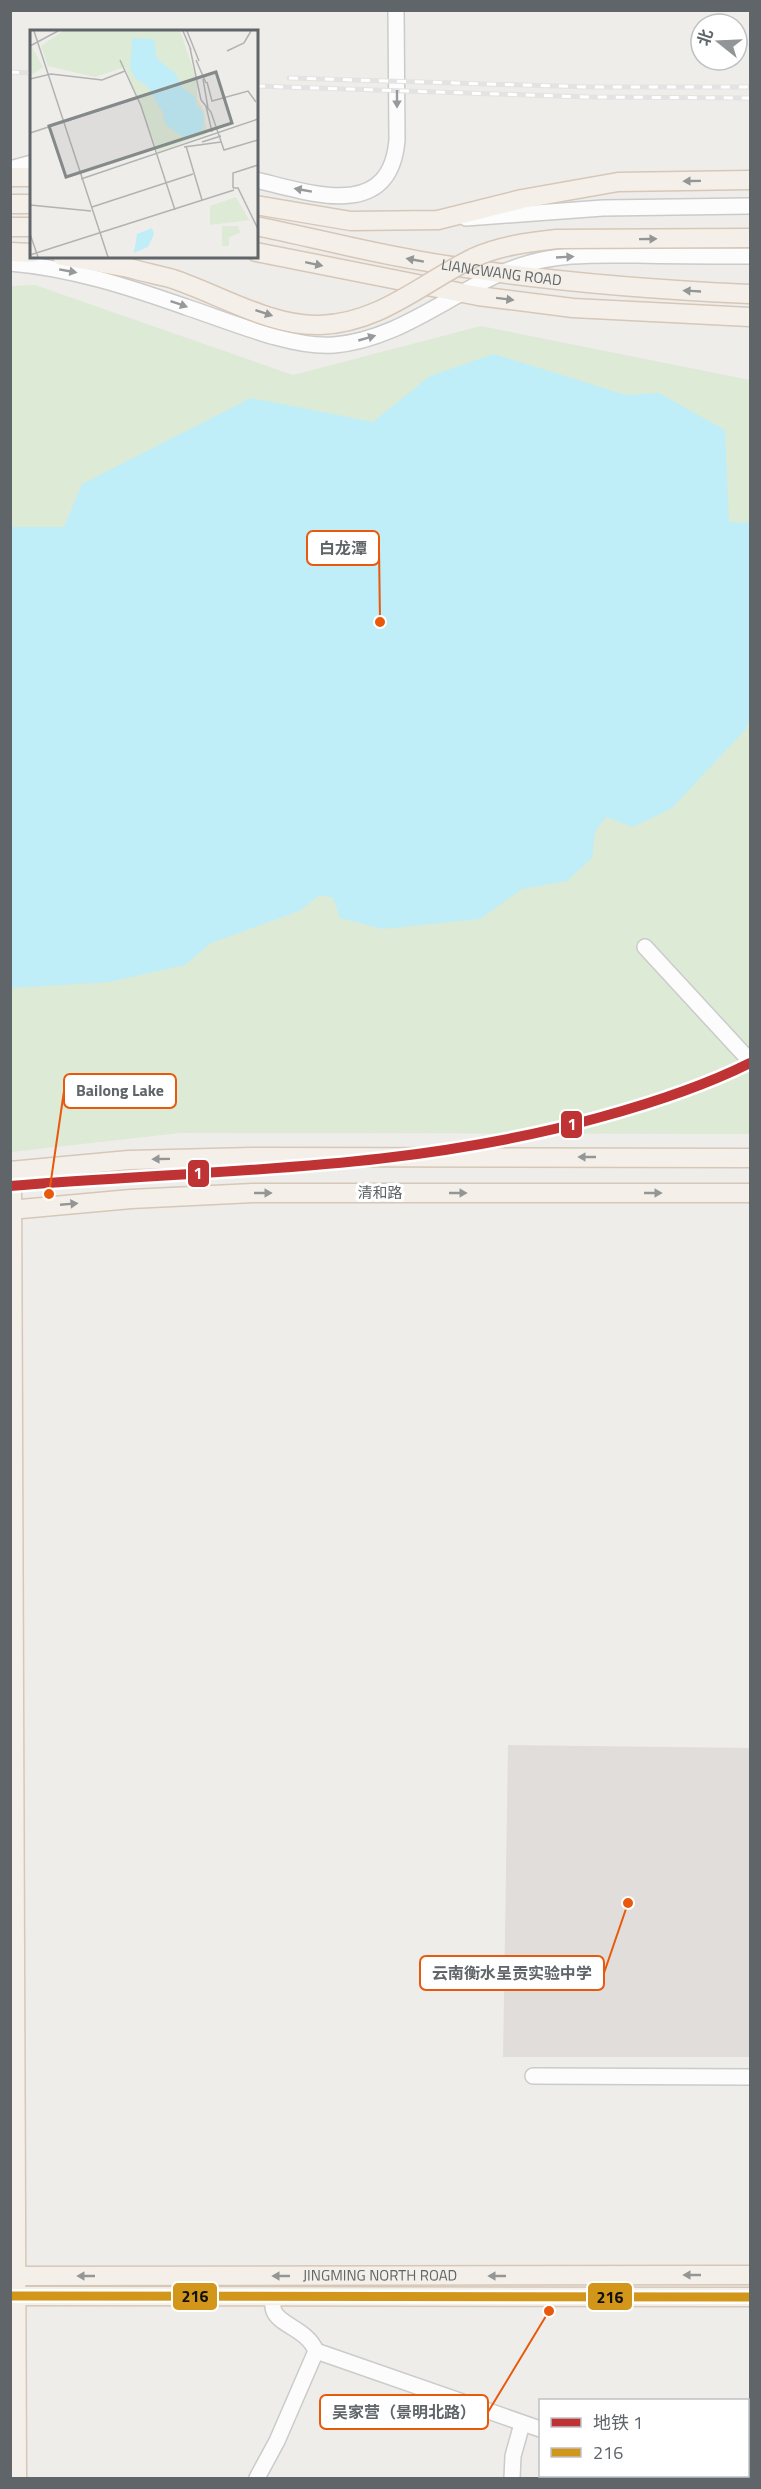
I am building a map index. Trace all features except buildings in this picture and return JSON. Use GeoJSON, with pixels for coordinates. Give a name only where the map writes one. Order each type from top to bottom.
{"type":"FeatureCollection","features":[{"type":"Feature","properties":{"kind":"main road"},"geometry":{"type":"LineString","coordinates":[[10,177],[30,177]]}},
{"type":"Feature","properties":{"kind":"main road"},"geometry":{"type":"LineString","coordinates":[[259,205],[351,220],[438,220],[522,199],[618,183],[750,180]]}},
{"type":"Feature","properties":{"kind":"main road"},"geometry":{"type":"LineString","coordinates":[[10,204],[30,204]]}},
{"type":"Feature","properties":{"kind":"main road","name":"LIANGWANG ROAD"},"geometry":{"type":"LineString","coordinates":[[258,226],[415,260],[500,273],[592,284],[750,294]]}},
{"type":"Feature","properties":{"kind":"main road"},"geometry":{"type":"LineString","coordinates":[[10,227],[30,227]]}},
{"type":"Feature","properties":{"kind":"main road"},"geometry":{"type":"LineString","coordinates":[[73,258],[129,268],[172,279],[286,320],[318,325],[345,323],[370,316],[396,304],[476,257],[528,242],[557,239],[750,238]]}},
{"type":"Feature","properties":{"kind":"main road"},"geometry":{"type":"LineString","coordinates":[[10,252],[30,253]]}},
{"type":"Feature","properties":{"kind":"main road","name":"LIANGWANG ROAD"},"geometry":{"type":"LineString","coordinates":[[258,252],[488,297],[573,308],[674,315],[750,317]]}},
{"type":"Feature","properties":{"kind":"main road"},"geometry":{"type":"LineString","coordinates":[[17,2478],[14,2296],[11,1171],[129,1160],[253,1157],[750,1158]]}},
{"type":"Feature","properties":{"kind":"main road","name":"清和路"},"geometry":{"type":"LineString","coordinates":[[12,1210],[130,1199],[253,1194],[750,1193]]}},
{"type":"Feature","properties":{"kind":"main road","name":"JINGMING NORTH ROAD"},"geometry":{"type":"LineString","coordinates":[[14,2276],[750,2276]]}},
{"type":"Feature","properties":{"kind":"main road","name":"JINGMING NORTH ROAD"},"geometry":{"type":"LineString","coordinates":[[14,2296],[750,2297]]}},
{"type":"Feature","properties":{"kind":"street"},"geometry":{"type":"LineString","coordinates":[[258,180],[322,194],[351,196],[378,185],[392,168],[396,155],[396,10]]}},
{"type":"Feature","properties":{"kind":"street"},"geometry":{"type":"LineString","coordinates":[[10,170],[30,164]]}},
{"type":"Feature","properties":{"kind":"street"},"geometry":{"type":"LineString","coordinates":[[438,220],[603,208],[750,206]]}},
{"type":"Feature","properties":{"kind":"street"},"geometry":{"type":"LineString","coordinates":[[10,263],[79,274],[123,286],[286,340],[333,345],[365,339],[401,326],[481,281],[522,265],[554,257],[750,256]]}},
{"type":"Feature","properties":{"kind":"street"},"geometry":{"type":"LineString","coordinates":[[645,948],[750,1061]]}},
{"type":"Feature","properties":{"kind":"street"},"geometry":{"type":"LineString","coordinates":[[533,2076],[750,2078]]}},
{"type":"Feature","properties":{"kind":"street"},"geometry":{"type":"LineString","coordinates":[[273,2296],[274,2312],[305,2335],[316,2350],[539,2429]]}},
{"type":"Feature","properties":{"kind":"street"},"geometry":{"type":"LineString","coordinates":[[257,2478],[277,2441],[316,2350]]}},
{"type":"Feature","properties":{"kind":"street"},"geometry":{"type":"LineString","coordinates":[[512,2478],[513,2456],[522,2424]]}},
{"type":"Feature","properties":{"kind":"shaded area"},"geometry":{"type":"Polygon","coordinates":[[[508,1745],[750,1748],[750,2057],[503,2057],[508,1745]]]}},
{"type":"Feature","properties":{"kind":"green space"},"geometry":{"type":"Polygon","coordinates":[[[35,285],[293,375],[481,326],[750,380],[750,1134],[180,1133],[11,1152],[10,286],[35,285]]]}},
{"type":"Feature","properties":{"kind":"water"},"geometry":{"type":"Polygon","coordinates":[[[494,354],[626,395],[659,393],[725,430],[729,522],[750,523],[750,717],[746,729],[672,808],[633,827],[606,817],[595,832],[592,858],[567,881],[522,889],[480,919],[382,929],[340,918],[333,898],[320,895],[299,911],[211,943],[185,965],[109,982],[11,988],[11,527],[64,527],[82,484],[251,398],[373,422],[430,376],[494,354]]]}},
{"type":"Feature","properties":{"kind":"railway"},"geometry":{"type":"LineString","coordinates":[[10,72],[30,73]]}},
{"type":"Feature","properties":{"kind":"railway"},"geometry":{"type":"LineString","coordinates":[[289,78],[589,87],[750,87]]}},
{"type":"Feature","properties":{"kind":"railway"},"geometry":{"type":"LineString","coordinates":[[258,86],[588,97],[750,98]]}},
{"type":"Feature","properties":{"kind":"metro line","name":"1"},"geometry":{"type":"LineString","coordinates":[[10,1186],[307,1166],[454,1149],[527,1135],[620,1112],[695,1087],[750,1063]]}},
{"type":"Feature","properties":{"kind":"transit line","name":"216"},"geometry":{"type":"LineString","coordinates":[[10,2296],[750,2297]]}},
{"type":"Feature","properties":{"kind":"place","name":"白龙潭"},"geometry":{"type":"Point","coordinates":[380,622]}},
{"type":"Feature","properties":{"kind":"place","name":"Bailong Lake"},"geometry":{"type":"Point","coordinates":[49,1194]}},
{"type":"Feature","properties":{"kind":"place","name":"云南衡水呈贡实验中学"},"geometry":{"type":"Point","coordinates":[628,1903]}},
{"type":"Feature","properties":{"kind":"place","name":"吴家营（景明北路）"},"geometry":{"type":"Point","coordinates":[549,2311]}}]}
